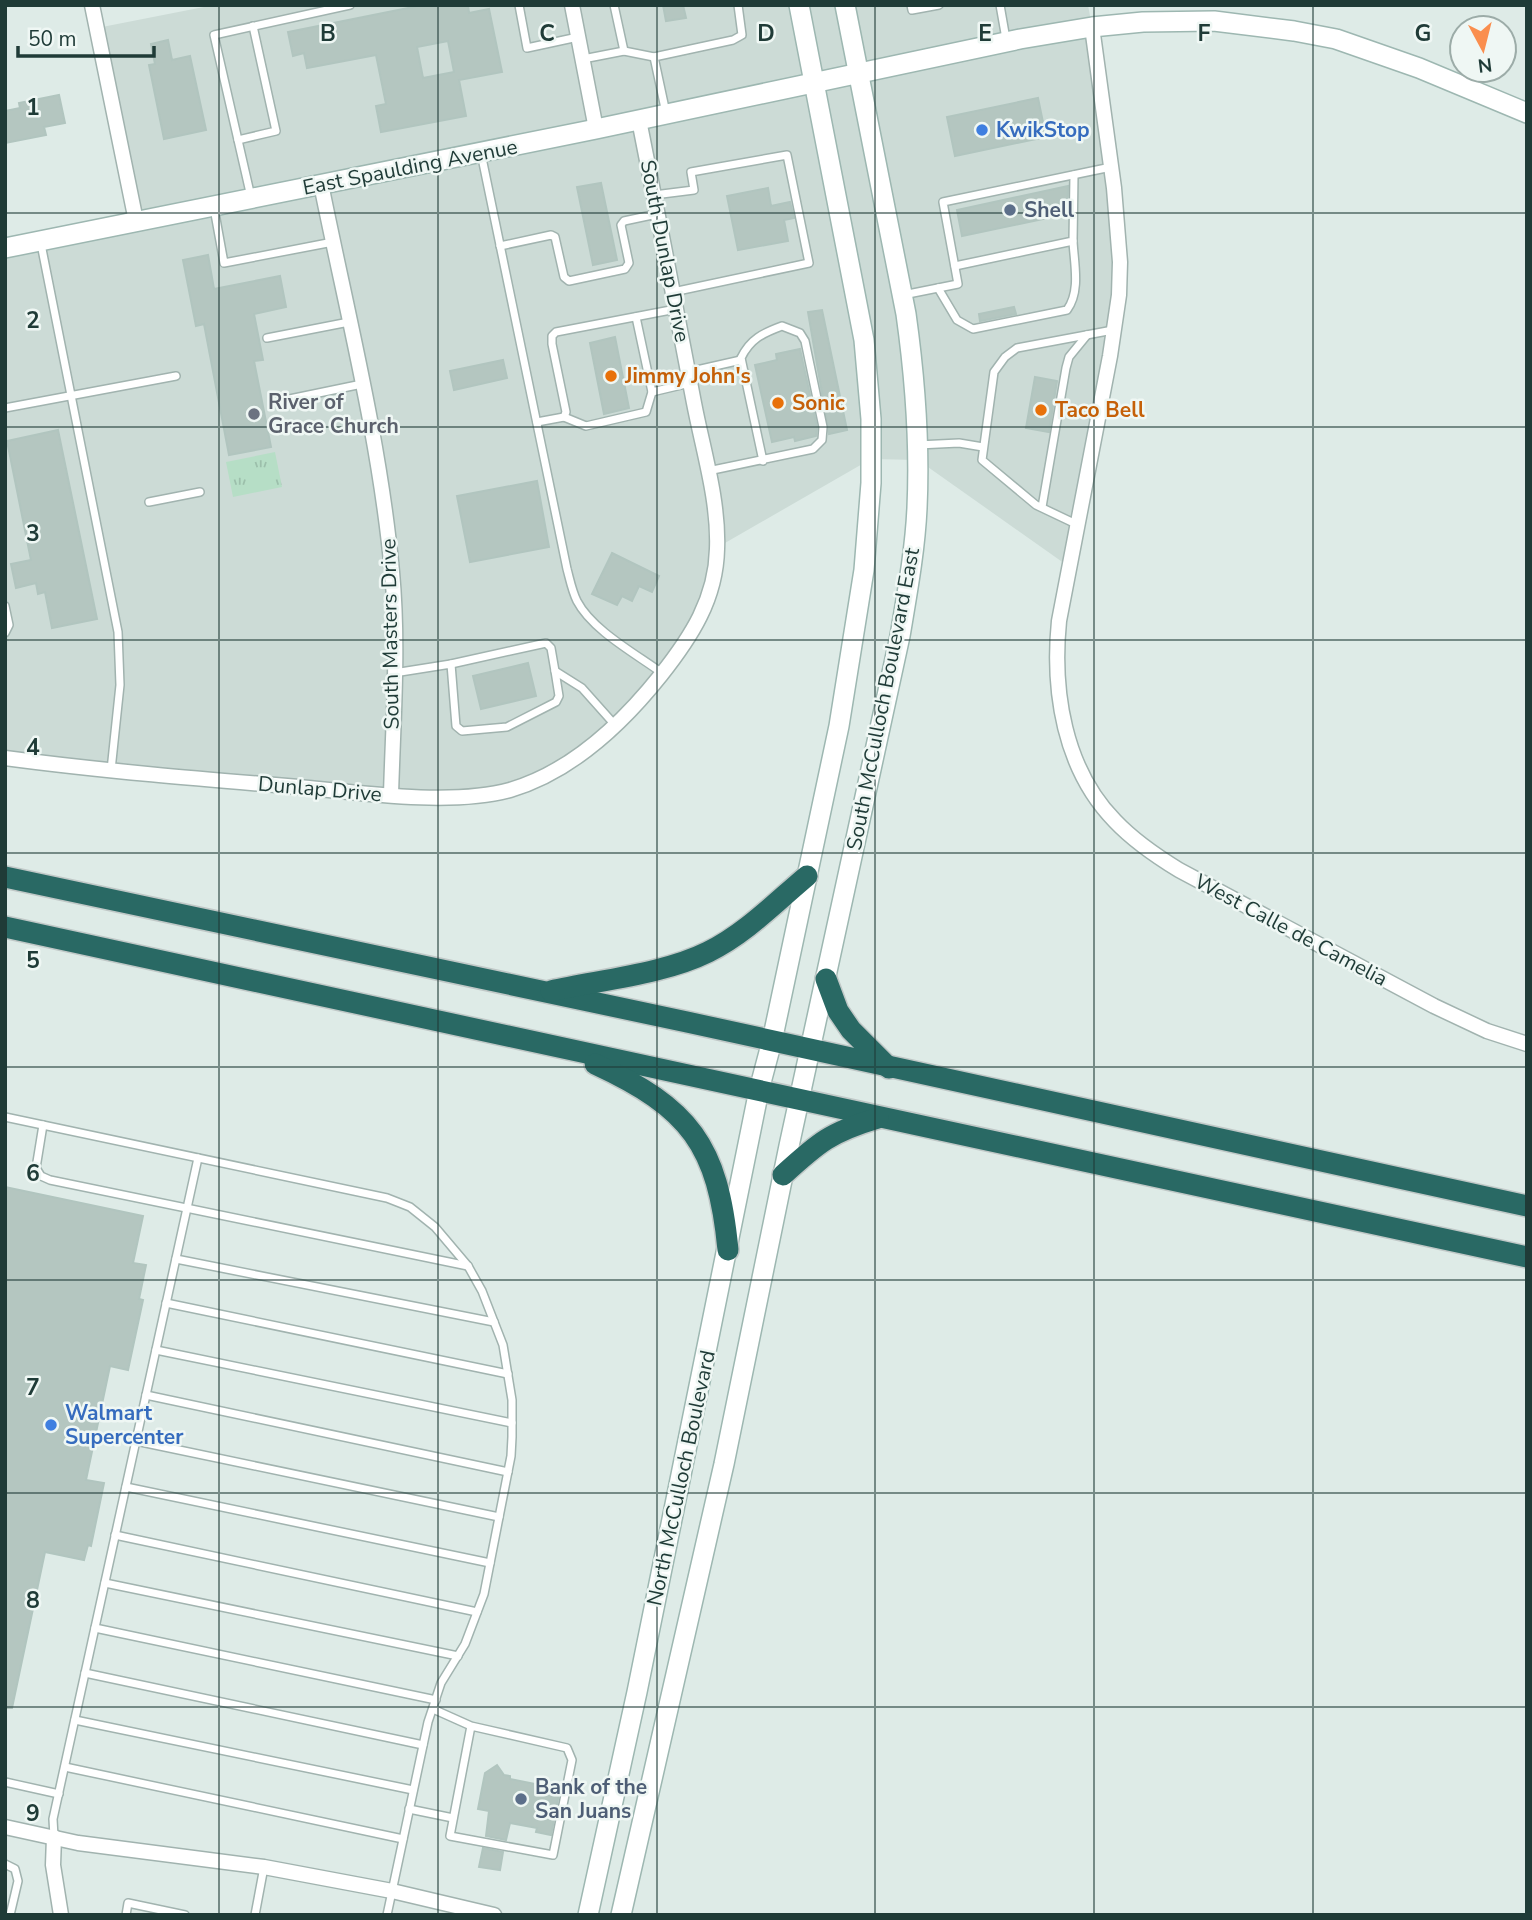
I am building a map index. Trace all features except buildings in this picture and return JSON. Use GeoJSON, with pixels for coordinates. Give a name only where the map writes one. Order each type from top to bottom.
{"type":"FeatureCollection","features":[{"type":"Feature","properties":{"kind":"highway"},"geometry":{"type":"LineString","coordinates":[[542,992],[673,966],[708,952],[736,935],[807,876]]}},
{"type":"Feature","properties":{"kind":"highway"},"geometry":{"type":"LineString","coordinates":[[5,877],[1527,1206]]}},
{"type":"Feature","properties":{"kind":"highway"},"geometry":{"type":"LineString","coordinates":[[5,927],[1527,1257]]}},
{"type":"Feature","properties":{"kind":"highway"},"geometry":{"type":"LineString","coordinates":[[826,979],[838,1011],[851,1030],[889,1068]]}},
{"type":"Feature","properties":{"kind":"highway"},"geometry":{"type":"LineString","coordinates":[[561,1049],[632,1081],[682,1120],[709,1157],[724,1213],[728,1250]]}},
{"type":"Feature","properties":{"kind":"highway"},"geometry":{"type":"LineString","coordinates":[[783,1175],[827,1137],[845,1128],[880,1118]]}},
{"type":"Feature","properties":{"kind":"street"},"geometry":{"type":"LineString","coordinates":[[92,5],[136,221]]}},
{"type":"Feature","properties":{"kind":"street"},"geometry":{"type":"LineString","coordinates":[[572,5],[596,130]]}},
{"type":"Feature","properties":{"kind":"street","name":"South McCulloch Boulevard East"},"geometry":{"type":"LineString","coordinates":[[772,1041],[839,726],[857,623],[868,530],[871,448],[869,390],[859,307],[799,5]]}},
{"type":"Feature","properties":{"kind":"street","name":"South McCulloch Boulevard East"},"geometry":{"type":"LineString","coordinates":[[799,1100],[900,636],[917,508],[918,445],[912,360],[902,295],[845,5]]}},
{"type":"Feature","properties":{"kind":"street","name":"East Spaulding Avenue"},"geometry":{"type":"LineString","coordinates":[[5,248],[596,130],[1006,42],[1092,27],[1180,20],[1214,21],[1293,31],[1375,52],[1527,113]]}},
{"type":"Feature","properties":{"kind":"street","name":"West Calle de Camelia"},"geometry":{"type":"LineString","coordinates":[[1092,27],[1111,167],[1120,262],[1115,329],[1076,524],[1059,621],[1056,664],[1064,727],[1085,777],[1113,820],[1151,852],[1179,870],[1463,1021],[1527,1044]]}},
{"type":"Feature","properties":{"kind":"street","name":"South Dunlap Drive"},"geometry":{"type":"LineString","coordinates":[[615,725],[662,673],[698,622],[714,579],[717,534],[639,120]]}},
{"type":"Feature","properties":{"kind":"street","name":"South Masters Drive"},"geometry":{"type":"LineString","coordinates":[[321,184],[362,384],[388,530],[393,585],[394,673],[391,796]]}},
{"type":"Feature","properties":{"kind":"street","name":"Dunlap Drive"},"geometry":{"type":"LineString","coordinates":[[5,758],[391,796],[473,795],[510,790],[539,779],[563,766],[615,725]]}},
{"type":"Feature","properties":{"kind":"street","name":"North McCulloch Boulevard"},"geometry":{"type":"LineString","coordinates":[[588,1915],[638,1692],[759,1090],[772,1041]]}},
{"type":"Feature","properties":{"kind":"street","name":"North McCulloch Boulevard"},"geometry":{"type":"LineString","coordinates":[[621,1915],[724,1464],[799,1100]]}},
{"type":"Feature","properties":{"kind":"street"},"geometry":{"type":"LineString","coordinates":[[5,1827],[78,1843],[264,1867],[392,1891],[494,1915]]}},
{"type":"Feature","properties":{"kind":"street"},"geometry":{"type":"LineString","coordinates":[[54,1837],[53,1865],[61,1915]]}},
{"type":"Feature","properties":{"kind":"lane"},"geometry":{"type":"LineString","coordinates":[[251,198],[214,34],[351,5]]}},
{"type":"Feature","properties":{"kind":"lane"},"geometry":{"type":"LineString","coordinates":[[519,5],[527,48],[578,37]]}},
{"type":"Feature","properties":{"kind":"lane"},"geometry":{"type":"LineString","coordinates":[[614,5],[624,51]]}},
{"type":"Feature","properties":{"kind":"lane"},"geometry":{"type":"LineString","coordinates":[[582,59],[624,51],[654,57],[733,40],[742,34],[738,5]]}},
{"type":"Feature","properties":{"kind":"lane"},"geometry":{"type":"LineString","coordinates":[[911,5],[912,10],[939,5]]}},
{"type":"Feature","properties":{"kind":"lane"},"geometry":{"type":"LineString","coordinates":[[1000,5],[1006,42]]}},
{"type":"Feature","properties":{"kind":"lane"},"geometry":{"type":"LineString","coordinates":[[238,140],[276,131],[253,26]]}},
{"type":"Feature","properties":{"kind":"lane"},"geometry":{"type":"LineString","coordinates":[[654,57],[666,114]]}},
{"type":"Feature","properties":{"kind":"lane"},"geometry":{"type":"LineString","coordinates":[[481,152],[567,569],[577,601],[600,627],[662,673]]}},
{"type":"Feature","properties":{"kind":"lane"},"geometry":{"type":"LineString","coordinates":[[654,195],[694,190],[691,172],[787,155],[809,263],[673,292]]}},
{"type":"Feature","properties":{"kind":"lane"},"geometry":{"type":"LineString","coordinates":[[902,295],[958,284],[943,202],[1111,167]]}},
{"type":"Feature","properties":{"kind":"lane"},"geometry":{"type":"LineString","coordinates":[[938,288],[957,320],[973,329],[1067,310],[1075,291],[1074,175]]}},
{"type":"Feature","properties":{"kind":"lane"},"geometry":{"type":"LineString","coordinates":[[213,206],[224,263],[333,242]]}},
{"type":"Feature","properties":{"kind":"lane"},"geometry":{"type":"LineString","coordinates":[[500,246],[551,235],[555,237],[564,277],[569,281],[625,269],[629,263],[621,225],[624,221],[658,214]]}},
{"type":"Feature","properties":{"kind":"lane"},"geometry":{"type":"LineString","coordinates":[[41,241],[118,632],[120,685],[111,770]]}},
{"type":"Feature","properties":{"kind":"lane"},"geometry":{"type":"LineString","coordinates":[[955,265],[1073,241]]}},
{"type":"Feature","properties":{"kind":"lane"},"geometry":{"type":"LineString","coordinates":[[564,417],[566,412],[552,344],[552,337],[556,332],[676,309]]}},
{"type":"Feature","properties":{"kind":"lane"},"geometry":{"type":"LineString","coordinates":[[537,422],[564,417],[586,426],[642,415],[648,408],[652,392],[636,317]]}},
{"type":"Feature","properties":{"kind":"lane"},"geometry":{"type":"LineString","coordinates":[[267,338],[349,321]]}},
{"type":"Feature","properties":{"kind":"lane"},"geometry":{"type":"LineString","coordinates":[[707,471],[763,461],[813,449],[822,440],[823,427],[805,341],[800,333],[782,326],[747,344],[741,360],[763,461]]}},
{"type":"Feature","properties":{"kind":"lane"},"geometry":{"type":"LineString","coordinates":[[1076,524],[1042,507],[982,460],[994,372],[1005,357],[1017,348],[1115,329]]}},
{"type":"Feature","properties":{"kind":"lane"},"geometry":{"type":"LineString","coordinates":[[1042,507],[1066,368],[1069,357],[1087,335]]}},
{"type":"Feature","properties":{"kind":"lane"},"geometry":{"type":"LineString","coordinates":[[652,392],[741,360]]}},
{"type":"Feature","properties":{"kind":"lane"},"geometry":{"type":"LineString","coordinates":[[5,408],[176,376]]}},
{"type":"Feature","properties":{"kind":"lane"},"geometry":{"type":"LineString","coordinates":[[275,402],[362,384]]}},
{"type":"Feature","properties":{"kind":"lane"},"geometry":{"type":"LineString","coordinates":[[918,445],[959,443],[984,447]]}},
{"type":"Feature","properties":{"kind":"lane"},"geometry":{"type":"LineString","coordinates":[[149,502],[200,492]]}},
{"type":"Feature","properties":{"kind":"lane"},"geometry":{"type":"LineString","coordinates":[[5,606],[9,625],[5,633]]}},
{"type":"Feature","properties":{"kind":"lane"},"geometry":{"type":"LineString","coordinates":[[394,673],[451,664],[546,643],[551,648],[559,696],[556,702],[507,727],[462,731],[456,726],[451,664]]}},
{"type":"Feature","properties":{"kind":"lane"},"geometry":{"type":"LineString","coordinates":[[555,671],[582,688],[615,725]]}},
{"type":"Feature","properties":{"kind":"lane"},"geometry":{"type":"LineString","coordinates":[[5,1117],[387,1198],[410,1206],[435,1227],[468,1266],[482,1291],[503,1345],[512,1423],[511,1456],[484,1594],[465,1644],[441,1683],[433,1709],[387,1915]]}},
{"type":"Feature","properties":{"kind":"lane"},"geometry":{"type":"LineString","coordinates":[[43,1125],[36,1168],[41,1176],[50,1180],[468,1266]]}},
{"type":"Feature","properties":{"kind":"lane"},"geometry":{"type":"LineString","coordinates":[[54,1837],[53,1819],[198,1158]]}},
{"type":"Feature","properties":{"kind":"lane"},"geometry":{"type":"LineString","coordinates":[[176,1259],[494,1322]]}},
{"type":"Feature","properties":{"kind":"lane"},"geometry":{"type":"LineString","coordinates":[[166,1303],[508,1374]]}},
{"type":"Feature","properties":{"kind":"lane"},"geometry":{"type":"LineString","coordinates":[[156,1350],[512,1423]]}},
{"type":"Feature","properties":{"kind":"lane"},"geometry":{"type":"LineString","coordinates":[[146,1395],[508,1472]]}},
{"type":"Feature","properties":{"kind":"lane"},"geometry":{"type":"LineString","coordinates":[[136,1441],[499,1517]]}},
{"type":"Feature","properties":{"kind":"lane"},"geometry":{"type":"LineString","coordinates":[[126,1487],[490,1563]]}},
{"type":"Feature","properties":{"kind":"lane"},"geometry":{"type":"LineString","coordinates":[[115,1535],[477,1612]]}},
{"type":"Feature","properties":{"kind":"lane"},"geometry":{"type":"LineString","coordinates":[[105,1583],[458,1656]]}},
{"type":"Feature","properties":{"kind":"lane"},"geometry":{"type":"LineString","coordinates":[[95,1628],[436,1700]]}},
{"type":"Feature","properties":{"kind":"lane"},"geometry":{"type":"LineString","coordinates":[[85,1673],[423,1745]]}},
{"type":"Feature","properties":{"kind":"lane"},"geometry":{"type":"LineString","coordinates":[[433,1709],[471,1726],[567,1748],[572,1760],[554,1855],[450,1836],[471,1726]]}},
{"type":"Feature","properties":{"kind":"lane"},"geometry":{"type":"LineString","coordinates":[[75,1720],[413,1790]]}},
{"type":"Feature","properties":{"kind":"lane"},"geometry":{"type":"LineString","coordinates":[[65,1767],[403,1839]]}},
{"type":"Feature","properties":{"kind":"lane"},"geometry":{"type":"LineString","coordinates":[[5,1782],[59,1794]]}},
{"type":"Feature","properties":{"kind":"lane"},"geometry":{"type":"LineString","coordinates":[[409,1809],[453,1818]]}},
{"type":"Feature","properties":{"kind":"lane"},"geometry":{"type":"LineString","coordinates":[[5,1864],[15,1870],[18,1881],[10,1915]]}},
{"type":"Feature","properties":{"kind":"lane"},"geometry":{"type":"LineString","coordinates":[[254,1915],[264,1867]]}},
{"type":"Feature","properties":{"kind":"lane"},"geometry":{"type":"LineString","coordinates":[[126,1915],[128,1903],[185,1915]]}},
{"type":"Feature","properties":{"kind":"shaded area"},"geometry":{"type":"Polygon","coordinates":[[[214,5],[1088,5],[1120,263],[1068,566],[918,460],[871,459],[718,547],[706,605],[615,725],[539,779],[438,796],[5,758],[5,248],[136,220],[97,28],[214,5]]]}},
{"type":"Feature","properties":{"kind":"green space"},"geometry":{"type":"Polygon","coordinates":[[[275,452],[282,487],[233,497],[226,462],[275,452]]]}},
{"type":"Feature","properties":{"kind":"place","name":"KwikStop"},"geometry":{"type":"Point","coordinates":[982,130]}},
{"type":"Feature","properties":{"kind":"place","name":"Shell"},"geometry":{"type":"Point","coordinates":[1010,210]}},
{"type":"Feature","properties":{"kind":"place","name":"Jimmy John's"},"geometry":{"type":"Point","coordinates":[611,376]}},
{"type":"Feature","properties":{"kind":"place","name":"Sonic"},"geometry":{"type":"Point","coordinates":[778,403]}},
{"type":"Feature","properties":{"kind":"place","name":"Taco Bell"},"geometry":{"type":"Point","coordinates":[1041,410]}},
{"type":"Feature","properties":{"kind":"place","name":"River of Grace Church"},"geometry":{"type":"Point","coordinates":[254,414]}},
{"type":"Feature","properties":{"kind":"place","name":"Walmart Supercenter"},"geometry":{"type":"Point","coordinates":[51,1425]}},
{"type":"Feature","properties":{"kind":"place","name":"Bank of the San Juans"},"geometry":{"type":"Point","coordinates":[521,1799]}}]}
